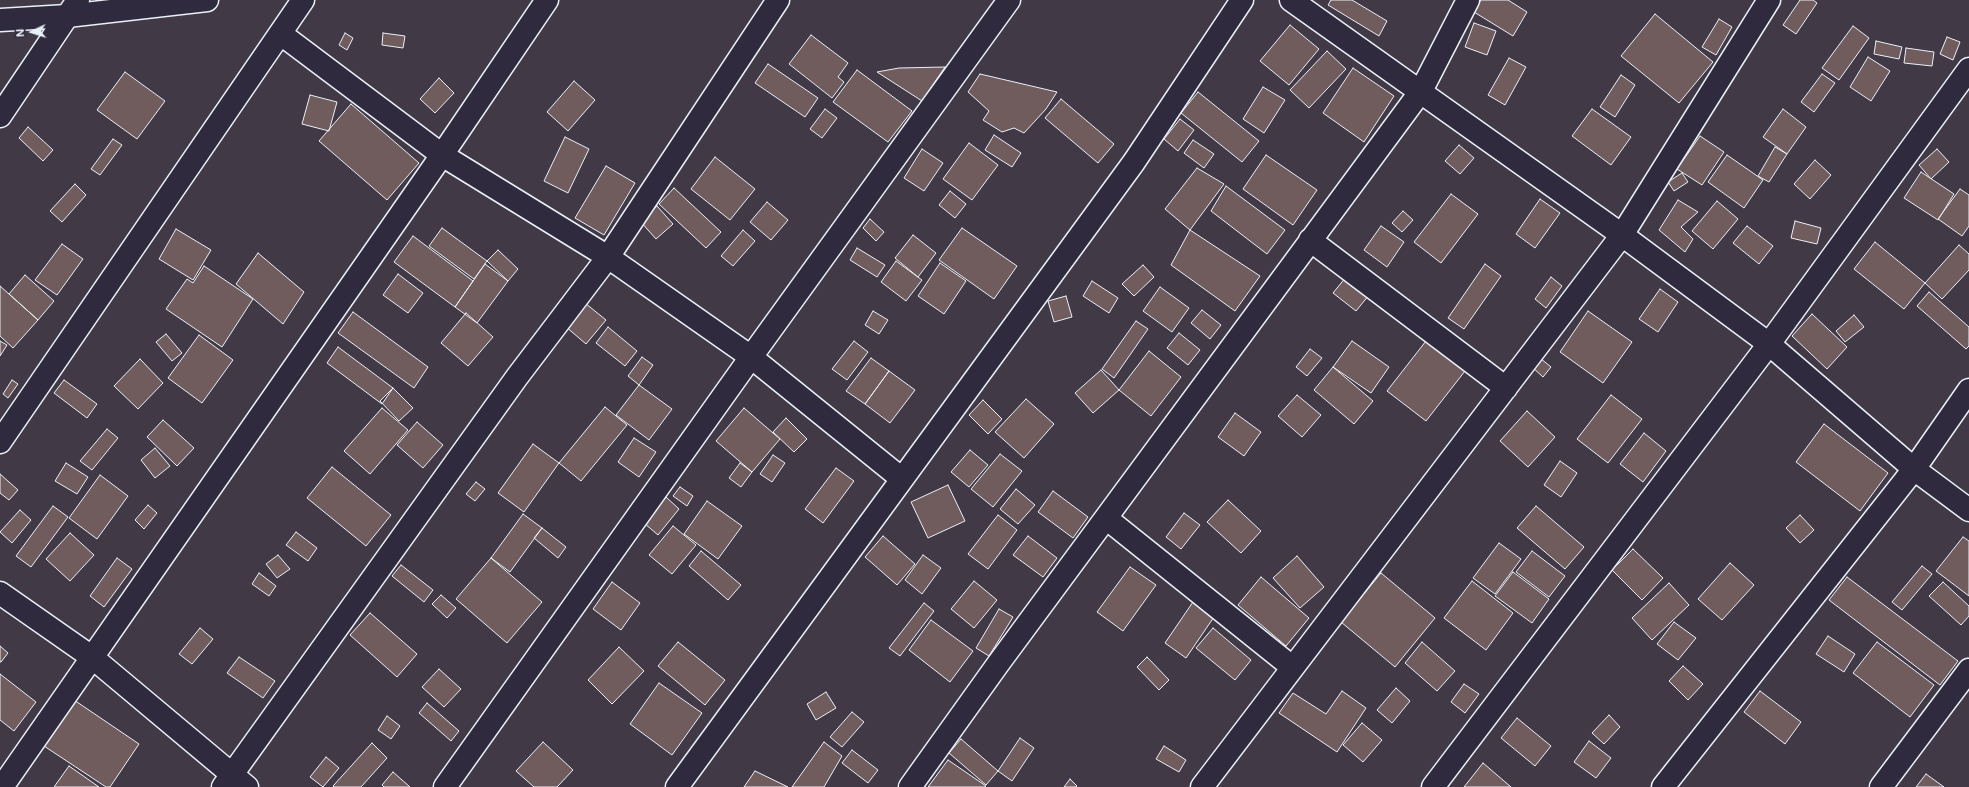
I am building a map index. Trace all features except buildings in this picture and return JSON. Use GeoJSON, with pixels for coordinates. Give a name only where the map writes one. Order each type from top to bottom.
{"type":"FeatureCollection","features":[{"type":"Feature","properties":{"kind":"street"},"geometry":{"type":"LineString","coordinates":[[0,20],[73,8],[207,0]]}},
{"type":"Feature","properties":{"kind":"street"},"geometry":{"type":"LineString","coordinates":[[0,442],[303,0]]}},
{"type":"Feature","properties":{"kind":"street"},"geometry":{"type":"LineString","coordinates":[[2,787],[442,155],[547,0]]}},
{"type":"Feature","properties":{"kind":"street"},"geometry":{"type":"LineString","coordinates":[[0,593],[93,658],[234,783],[512,383],[608,257],[778,0]]}},
{"type":"Feature","properties":{"kind":"street"},"geometry":{"type":"LineString","coordinates":[[445,787],[751,357],[1009,0]]}},
{"type":"Feature","properties":{"kind":"street"},"geometry":{"type":"LineString","coordinates":[[677,787],[1134,162],[1242,0]]}},
{"type":"Feature","properties":{"kind":"street"},"geometry":{"type":"LineString","coordinates":[[1291,0],[1622,235],[1769,344],[1914,469],[1969,510]]}},
{"type":"Feature","properties":{"kind":"street"},"geometry":{"type":"LineString","coordinates":[[910,787],[1310,240],[1421,91],[1468,0]]}},
{"type":"Feature","properties":{"kind":"street"},"geometry":{"type":"LineString","coordinates":[[1202,787],[1622,235],[1769,0]]}},
{"type":"Feature","properties":{"kind":"street"},"geometry":{"type":"LineString","coordinates":[[0,116],[73,8]]}},
{"type":"Feature","properties":{"kind":"street"},"geometry":{"type":"LineString","coordinates":[[281,34],[442,155],[608,257],[751,357],[902,479]]}},
{"type":"Feature","properties":{"kind":"street"},"geometry":{"type":"LineString","coordinates":[[1433,787],[1769,344],[1969,69]]}},
{"type":"Feature","properties":{"kind":"street"},"geometry":{"type":"LineString","coordinates":[[1310,240],[1506,388]]}},
{"type":"Feature","properties":{"kind":"street"},"geometry":{"type":"LineString","coordinates":[[1663,787],[1914,469],[1969,390]]}},
{"type":"Feature","properties":{"kind":"street"},"geometry":{"type":"LineString","coordinates":[[1106,518],[1292,667]]}},
{"type":"Feature","properties":{"kind":"street"},"geometry":{"type":"LineString","coordinates":[[1881,787],[1969,670]]}}]}
